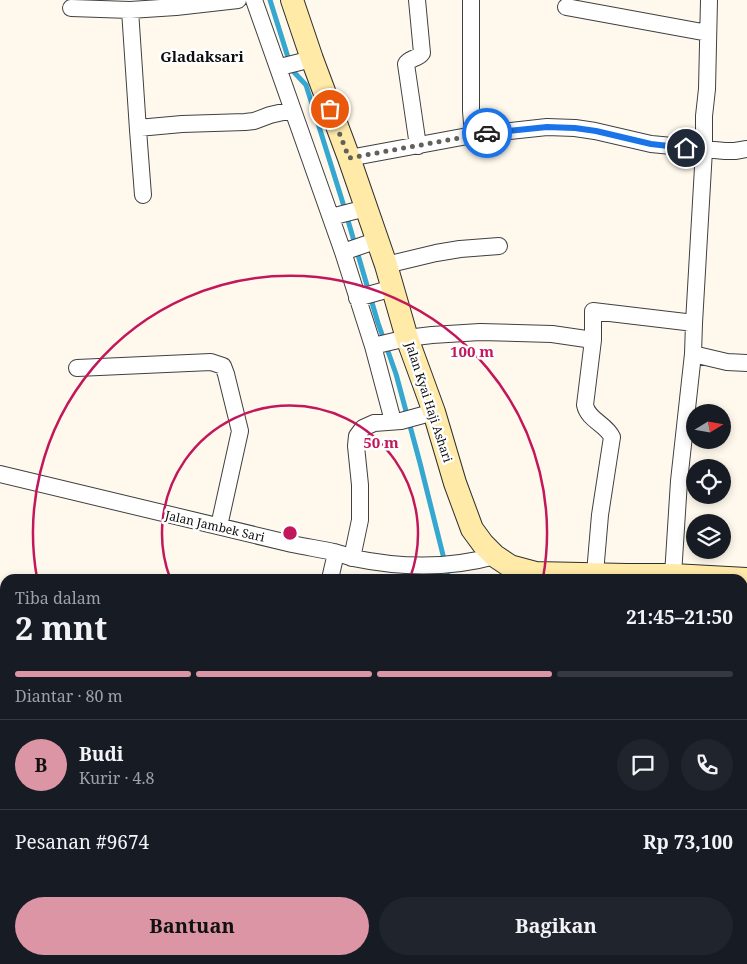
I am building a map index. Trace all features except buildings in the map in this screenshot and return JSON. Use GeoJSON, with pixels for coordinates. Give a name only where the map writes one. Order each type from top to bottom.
{"type":"FeatureCollection","features":[{"type":"Feature","properties":{"kind":"main road","name":"Jalan Kyai Haji Ashari"},"geometry":{"type":"LineString","coordinates":[[292,0],[308,61],[349,158],[361,210],[372,242],[386,265],[388,290],[429,414],[472,528],[483,544],[505,567]]}},
{"type":"Feature","properties":{"kind":"main road"},"geometry":{"type":"LineString","coordinates":[[505,567],[536,573],[604,574]]}},
{"type":"Feature","properties":{"kind":"street"},"geometry":{"type":"LineString","coordinates":[[71,8],[130,10],[238,0]]}},
{"type":"Feature","properties":{"kind":"street"},"geometry":{"type":"LineString","coordinates":[[254,0],[343,252],[397,421]]}},
{"type":"Feature","properties":{"kind":"street"},"geometry":{"type":"LineString","coordinates":[[417,0],[422,53],[406,64],[418,146]]}},
{"type":"Feature","properties":{"kind":"street"},"geometry":{"type":"LineString","coordinates":[[471,0],[471,112],[473,135]]}},
{"type":"Feature","properties":{"kind":"street"},"geometry":{"type":"LineString","coordinates":[[673,574],[679,481],[693,354],[704,150],[704,116],[707,89],[709,0]]}},
{"type":"Feature","properties":{"kind":"street"},"geometry":{"type":"LineString","coordinates":[[566,7],[708,33]]}},
{"type":"Feature","properties":{"kind":"street"},"geometry":{"type":"LineString","coordinates":[[130,10],[143,196]]}},
{"type":"Feature","properties":{"kind":"street"},"geometry":{"type":"LineString","coordinates":[[284,66],[308,61]]}},
{"type":"Feature","properties":{"kind":"street"},"geometry":{"type":"LineString","coordinates":[[138,128],[254,121],[292,110]]}},
{"type":"Feature","properties":{"kind":"street"},"geometry":{"type":"LineString","coordinates":[[349,158],[473,135],[539,128],[575,128],[651,144],[704,150],[736,151],[747,149]]}},
{"type":"Feature","properties":{"kind":"street"},"geometry":{"type":"LineString","coordinates":[[331,217],[361,210]]}},
{"type":"Feature","properties":{"kind":"street"},"geometry":{"type":"LineString","coordinates":[[343,252],[372,242]]}},
{"type":"Feature","properties":{"kind":"street"},"geometry":{"type":"LineString","coordinates":[[386,265],[452,250],[499,246]]}},
{"type":"Feature","properties":{"kind":"street"},"geometry":{"type":"LineString","coordinates":[[357,298],[388,290]]}},
{"type":"Feature","properties":{"kind":"street"},"geometry":{"type":"LineString","coordinates":[[596,573],[600,515],[612,437],[608,430],[588,413],[586,408],[585,401],[593,340],[593,311],[694,323]]}},
{"type":"Feature","properties":{"kind":"street"},"geometry":{"type":"LineString","coordinates":[[373,346],[432,335],[502,332],[552,334],[593,340]]}},
{"type":"Feature","properties":{"kind":"street"},"geometry":{"type":"LineString","coordinates":[[693,354],[727,362],[747,363]]}},
{"type":"Feature","properties":{"kind":"street"},"geometry":{"type":"LineString","coordinates":[[76,368],[211,362],[223,366],[240,431],[219,526]]}},
{"type":"Feature","properties":{"kind":"street"},"geometry":{"type":"LineString","coordinates":[[352,558],[360,520],[357,436],[367,425],[429,414]]}},
{"type":"Feature","properties":{"kind":"street","name":"Jalan Jambek Sari"},"geometry":{"type":"LineString","coordinates":[[0,474],[336,553],[405,572],[432,566],[476,561],[505,567]]}},
{"type":"Feature","properties":{"kind":"street"},"geometry":{"type":"LineString","coordinates":[[331,574],[336,553]]}},
{"type":"Feature","properties":{"kind":"waterway"},"geometry":{"type":"LineString","coordinates":[[270,0],[292,70],[306,85],[378,323],[396,374],[448,574]]}},
{"type":"Feature","properties":{"kind":"way so far"},"geometry":{"type":"LineString","coordinates":[[330,109],[349,158],[487,133]]}},
{"type":"Feature","properties":{"kind":"district","name":"Gladaksari"},"geometry":{"type":"Point","coordinates":[202,56]}},
{"type":"Feature","properties":{"kind":"route"},"geometry":{"type":"LineString","coordinates":[[487,133],[547,127],[575,128],[651,144],[686,148]]}}]}
